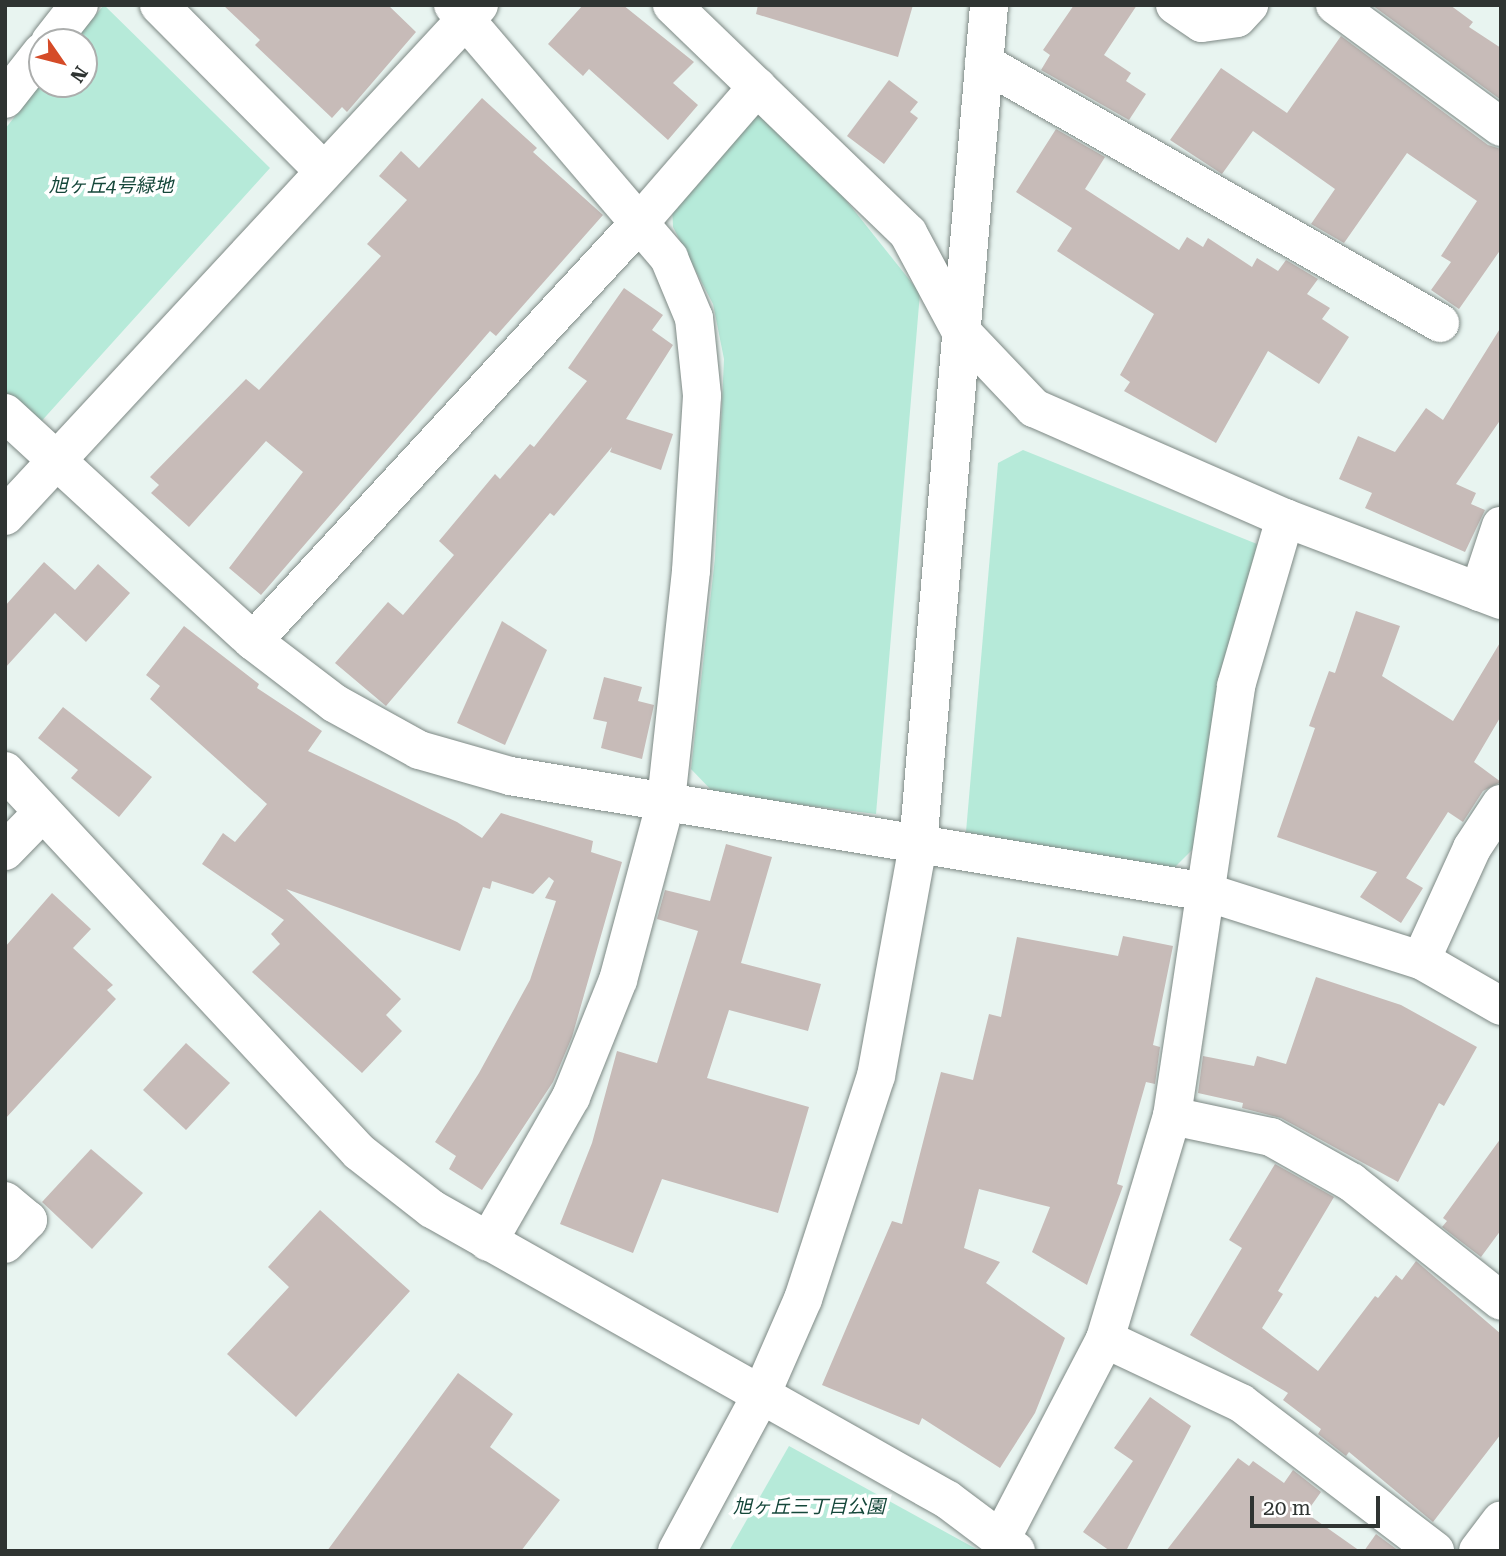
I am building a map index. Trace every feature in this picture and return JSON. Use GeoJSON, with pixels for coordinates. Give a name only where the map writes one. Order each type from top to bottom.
{"type":"FeatureCollection","features":[{"type":"Feature","properties":{"kind":"street"},"geometry":{"type":"LineString","coordinates":[[61,28],[79,5]]}},
{"type":"Feature","properties":{"kind":"street"},"geometry":{"type":"LineString","coordinates":[[159,5],[324,171]]}},
{"type":"Feature","properties":{"kind":"street"},"geometry":{"type":"LineString","coordinates":[[671,5],[908,233],[960,330],[1034,408],[1284,517],[1490,596],[1501,526]]}},
{"type":"Feature","properties":{"kind":"street"},"geometry":{"type":"LineString","coordinates":[[677,1551],[761,1395],[803,1299],[876,1076],[918,846],[989,5]]}},
{"type":"Feature","properties":{"kind":"street"},"geometry":{"type":"LineString","coordinates":[[1175,5],[1202,23],[1237,18],[1249,5]]}},
{"type":"Feature","properties":{"kind":"street"},"geometry":{"type":"LineString","coordinates":[[1335,5],[1501,127]]}},
{"type":"Feature","properties":{"kind":"street"},"geometry":{"type":"LineString","coordinates":[[5,516],[324,171],[466,11],[669,258],[694,318],[702,396],[691,571],[666,801],[618,980],[571,1097],[488,1242]]}},
{"type":"Feature","properties":{"kind":"street"},"geometry":{"type":"LineString","coordinates":[[984,63],[1440,323]]}},
{"type":"Feature","properties":{"kind":"street"},"geometry":{"type":"LineString","coordinates":[[5,99],[28,70]]}},
{"type":"Feature","properties":{"kind":"street"},"geometry":{"type":"LineString","coordinates":[[253,641],[640,222],[757,87]]}},
{"type":"Feature","properties":{"kind":"street"},"geometry":{"type":"LineString","coordinates":[[5,413],[253,641],[334,702],[419,750],[510,776],[918,846],[1206,891],[1421,960],[1501,1006]]}},
{"type":"Feature","properties":{"kind":"street"},"geometry":{"type":"LineString","coordinates":[[5,771],[359,1152],[432,1209],[948,1500],[1008,1545],[1105,1339],[1172,1116],[1236,686],[1284,517]]}},
{"type":"Feature","properties":{"kind":"street"},"geometry":{"type":"LineString","coordinates":[[1421,960],[1472,848],[1501,804]]}},
{"type":"Feature","properties":{"kind":"street"},"geometry":{"type":"LineString","coordinates":[[5,851],[43,812]]}},
{"type":"Feature","properties":{"kind":"street"},"geometry":{"type":"LineString","coordinates":[[1172,1116],[1271,1137],[1351,1182],[1501,1301]]}},
{"type":"Feature","properties":{"kind":"street"},"geometry":{"type":"LineString","coordinates":[[5,1201],[28,1220],[5,1244]]}},
{"type":"Feature","properties":{"kind":"street"},"geometry":{"type":"LineString","coordinates":[[1105,1339],[1241,1403],[1435,1551]]}},
{"type":"Feature","properties":{"kind":"street"},"geometry":{"type":"LineString","coordinates":[[1478,1551],[1501,1521]]}},
{"type":"Feature","properties":{"kind":"green space","name":"旭ヶ丘4号緑地"},"geometry":{"type":"Polygon","coordinates":[[[104,5],[270,168],[38,425],[5,396],[5,129],[29,98],[98,98],[98,28],[85,28],[104,5]]]}},
{"type":"Feature","properties":{"kind":"green space"},"geometry":{"type":"Polygon","coordinates":[[[753,110],[841,194],[920,293],[876,814],[715,794],[691,769],[715,558],[724,359],[713,304],[673,227],[672,203],[753,110]]]}},
{"type":"Feature","properties":{"kind":"green space"},"geometry":{"type":"Polygon","coordinates":[[[1023,450],[1257,544],[1195,847],[1169,873],[966,832],[998,463],[1023,450]]]}},
{"type":"Feature","properties":{"kind":"green space","name":"旭ヶ丘三丁目公園"},"geometry":{"type":"Polygon","coordinates":[[[789,1446],[980,1551],[729,1551],[789,1446]]]}},
{"type":"Feature","properties":{"kind":"building"},"geometry":{"type":"Polygon","coordinates":[[[223,5],[388,5],[416,32],[347,112],[342,107],[332,118],[255,45],[260,40],[223,5]]]}},
{"type":"Feature","properties":{"kind":"building"},"geometry":{"type":"Polygon","coordinates":[[[583,5],[623,5],[694,62],[673,83],[698,105],[668,140],[589,69],[583,76],[548,44],[583,5]]]}},
{"type":"Feature","properties":{"kind":"building"},"geometry":{"type":"Polygon","coordinates":[[[758,5],[913,5],[898,57],[756,14],[758,5]]]}},
{"type":"Feature","properties":{"kind":"building"},"geometry":{"type":"Polygon","coordinates":[[[1074,5],[1137,5],[1104,55],[1131,73],[1126,81],[1146,94],[1129,120],[1041,70],[1050,55],[1043,50],[1074,5]]]}},
{"type":"Feature","properties":{"kind":"building"},"geometry":{"type":"Polygon","coordinates":[[[1372,5],[1450,5],[1473,22],[1469,27],[1501,48],[1501,100],[1372,5]]]}},
{"type":"Feature","properties":{"kind":"building"},"geometry":{"type":"Polygon","coordinates":[[[1341,36],[1488,145],[1501,149],[1501,249],[1459,309],[1431,290],[1451,262],[1441,256],[1477,201],[1407,153],[1344,243],[1311,224],[1335,189],[1253,131],[1222,174],[1170,140],[1221,68],[1287,113],[1341,36]]]}},
{"type":"Feature","properties":{"kind":"building"},"geometry":{"type":"Polygon","coordinates":[[[889,80],[918,102],[910,112],[918,118],[884,164],[847,136],[889,80]]]}},
{"type":"Feature","properties":{"kind":"building"},"geometry":{"type":"Polygon","coordinates":[[[482,98],[537,148],[533,152],[603,215],[496,336],[490,331],[261,595],[229,568],[303,472],[266,441],[189,527],[151,493],[159,485],[150,477],[246,379],[259,390],[381,256],[367,244],[407,200],[379,176],[401,151],[419,168],[482,98]]]}},
{"type":"Feature","properties":{"kind":"building"},"geometry":{"type":"Polygon","coordinates":[[[1056,129],[1105,157],[1085,189],[1179,250],[1187,237],[1203,247],[1208,238],[1252,267],[1257,258],[1278,271],[1286,260],[1318,279],[1307,294],[1330,308],[1322,319],[1349,337],[1319,384],[1268,351],[1216,443],[1124,391],[1130,382],[1120,375],[1154,314],[1057,251],[1072,228],[1016,192],[1056,129]]]}},
{"type":"Feature","properties":{"kind":"building"},"geometry":{"type":"Polygon","coordinates":[[[624,288],[663,315],[652,330],[673,345],[626,419],[673,434],[661,470],[610,452],[612,447],[554,516],[550,513],[386,706],[335,663],[388,602],[403,615],[454,555],[439,541],[495,474],[500,479],[530,444],[534,447],[587,381],[568,368],[624,288]]]}},
{"type":"Feature","properties":{"kind":"building"},"geometry":{"type":"Polygon","coordinates":[[[1501,327],[1501,419],[1456,484],[1476,493],[1471,504],[1485,510],[1465,552],[1365,508],[1372,493],[1339,479],[1358,436],[1395,452],[1426,408],[1443,420],[1501,327]]]}},
{"type":"Feature","properties":{"kind":"building"},"geometry":{"type":"Polygon","coordinates":[[[44,562],[75,590],[98,564],[130,593],[86,642],[55,613],[5,668],[5,606],[44,562]]]}},
{"type":"Feature","properties":{"kind":"building"},"geometry":{"type":"Polygon","coordinates":[[[1356,611],[1400,626],[1382,676],[1453,721],[1501,641],[1501,716],[1474,762],[1501,782],[1483,791],[1463,822],[1448,812],[1406,878],[1423,888],[1401,923],[1360,897],[1377,872],[1277,837],[1315,728],[1309,726],[1329,671],[1335,673],[1356,611]]]}},
{"type":"Feature","properties":{"kind":"building"},"geometry":{"type":"Polygon","coordinates":[[[502,621],[547,650],[505,745],[457,723],[502,621]]]}},
{"type":"Feature","properties":{"kind":"building"},"geometry":{"type":"Polygon","coordinates":[[[184,626],[259,684],[257,688],[322,731],[308,751],[457,822],[482,838],[501,813],[593,841],[591,852],[622,862],[572,1037],[553,1082],[482,1190],[449,1169],[456,1156],[435,1142],[479,1073],[530,980],[556,901],[545,898],[554,881],[549,877],[533,894],[492,881],[490,889],[483,887],[460,951],[286,889],[401,999],[386,1015],[402,1031],[362,1073],[252,972],[280,944],[271,934],[284,920],[202,864],[223,833],[235,842],[267,804],[150,699],[160,686],[146,675],[184,626]]]}},
{"type":"Feature","properties":{"kind":"building"},"geometry":{"type":"Polygon","coordinates":[[[604,677],[642,687],[638,701],[654,705],[642,759],[601,748],[607,722],[593,719],[604,677]]]}},
{"type":"Feature","properties":{"kind":"building"},"geometry":{"type":"Polygon","coordinates":[[[63,707],[152,777],[119,817],[71,778],[78,770],[38,738],[63,707]]]}},
{"type":"Feature","properties":{"kind":"building"},"geometry":{"type":"Polygon","coordinates":[[[726,844],[772,857],[741,963],[821,984],[808,1031],[729,1010],[707,1078],[809,1107],[778,1213],[662,1179],[633,1253],[560,1224],[592,1143],[617,1051],[657,1063],[698,931],[657,919],[665,890],[710,901],[726,844]]]}},
{"type":"Feature","properties":{"kind":"building"},"geometry":{"type":"Polygon","coordinates":[[[52,893],[91,929],[73,948],[113,985],[107,990],[116,999],[5,1119],[5,947],[52,893]]]}},
{"type":"Feature","properties":{"kind":"building"},"geometry":{"type":"Polygon","coordinates":[[[1123,936],[1173,946],[1153,1045],[1160,1047],[1155,1084],[1146,1082],[1117,1184],[1123,1186],[1087,1285],[1032,1252],[1050,1207],[979,1189],[964,1248],[1000,1262],[986,1283],[1065,1338],[1035,1413],[1000,1468],[922,1418],[919,1425],[822,1385],[892,1221],[902,1224],[941,1072],[973,1080],[989,1014],[1001,1017],[1017,937],[1118,956],[1123,936]]]}},
{"type":"Feature","properties":{"kind":"building"},"geometry":{"type":"Polygon","coordinates":[[[1316,977],[1401,1005],[1477,1047],[1444,1106],[1439,1103],[1398,1182],[1281,1118],[1242,1108],[1243,1103],[1198,1093],[1203,1056],[1254,1066],[1257,1056],[1286,1064],[1316,977]]]}},
{"type":"Feature","properties":{"kind":"building"},"geometry":{"type":"Polygon","coordinates":[[[186,1043],[230,1083],[186,1130],[143,1090],[186,1043]]]}},
{"type":"Feature","properties":{"kind":"building"},"geometry":{"type":"Polygon","coordinates":[[[1501,1138],[1501,1230],[1481,1257],[1442,1227],[1447,1221],[1443,1218],[1501,1138]]]}},
{"type":"Feature","properties":{"kind":"building"},"geometry":{"type":"Polygon","coordinates":[[[91,1149],[143,1193],[92,1249],[42,1202],[91,1149]]]}},
{"type":"Feature","properties":{"kind":"building"},"geometry":{"type":"Polygon","coordinates":[[[1275,1164],[1334,1197],[1278,1291],[1283,1294],[1262,1328],[1318,1371],[1375,1296],[1378,1298],[1396,1275],[1402,1280],[1416,1261],[1501,1334],[1501,1434],[1433,1522],[1349,1452],[1346,1456],[1318,1434],[1321,1429],[1283,1400],[1288,1393],[1190,1335],[1242,1248],[1229,1240],[1275,1164]]]}},
{"type":"Feature","properties":{"kind":"building"},"geometry":{"type":"Polygon","coordinates":[[[320,1210],[410,1291],[296,1417],[227,1354],[289,1287],[268,1267],[320,1210]]]}},
{"type":"Feature","properties":{"kind":"building"},"geometry":{"type":"Polygon","coordinates":[[[458,1373],[513,1414],[490,1447],[560,1500],[521,1551],[327,1551],[458,1373]]]}},
{"type":"Feature","properties":{"kind":"building"},"geometry":{"type":"Polygon","coordinates":[[[1150,1397],[1191,1426],[1126,1551],[1110,1551],[1083,1532],[1133,1461],[1114,1448],[1150,1397]]]}},
{"type":"Feature","properties":{"kind":"building"},"geometry":{"type":"Polygon","coordinates":[[[1238,1458],[1249,1466],[1253,1461],[1284,1483],[1293,1470],[1321,1492],[1306,1513],[1360,1551],[1166,1551],[1238,1458]]]}},
{"type":"Feature","properties":{"kind":"building"},"geometry":{"type":"Polygon","coordinates":[[[1376,1534],[1399,1551],[1364,1551],[1376,1534]]]}}]}
